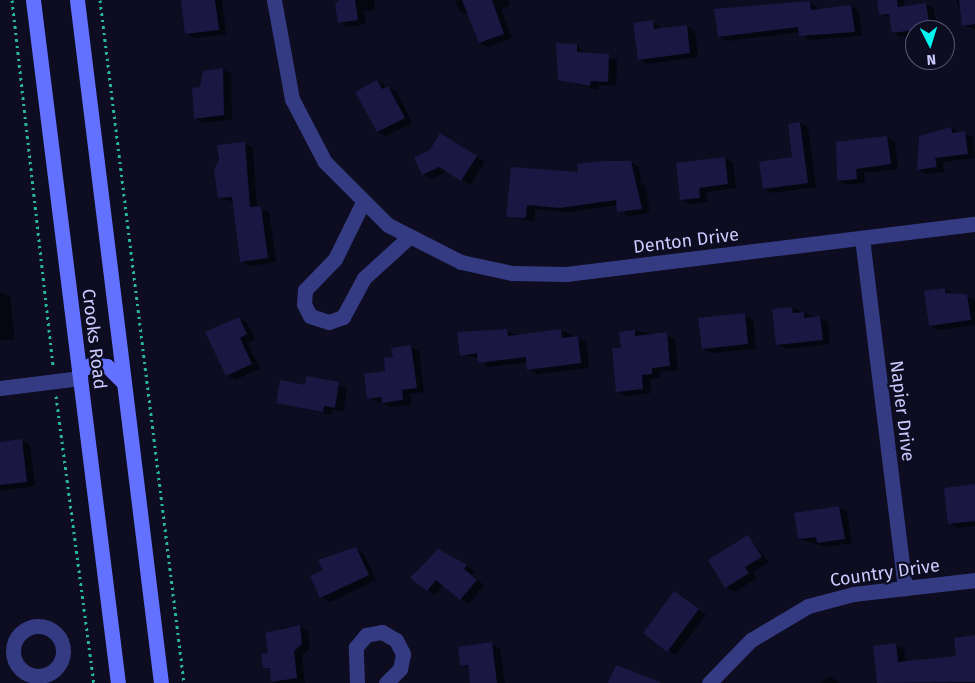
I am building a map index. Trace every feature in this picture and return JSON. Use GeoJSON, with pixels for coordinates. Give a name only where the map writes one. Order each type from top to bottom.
{"type":"FeatureCollection","features":[{"type":"Feature","properties":{"kind":"main road","name":"Crooks Road"},"geometry":{"type":"LineString","coordinates":[[33,0],[118,683]]}},
{"type":"Feature","properties":{"kind":"main road","name":"Crooks Road"},"geometry":{"type":"LineString","coordinates":[[77,0],[161,683]]}},
{"type":"Feature","properties":{"kind":"main road"},"geometry":{"type":"LineString","coordinates":[[79,374],[92,364],[108,366],[123,382]]}},
{"type":"Feature","properties":{"kind":"street","name":"Denton Drive"},"geometry":{"type":"LineString","coordinates":[[274,0],[284,70],[297,110],[325,162],[362,204],[408,238],[461,262],[539,275],[975,224]]}},
{"type":"Feature","properties":{"kind":"street"},"geometry":{"type":"LineString","coordinates":[[362,204],[335,259],[305,290],[304,304],[310,316],[329,322],[343,317],[364,278],[408,238]]}},
{"type":"Feature","properties":{"kind":"street","name":"Napier Drive"},"geometry":{"type":"LineString","coordinates":[[862,238],[905,588]]}},
{"type":"Feature","properties":{"kind":"street"},"geometry":{"type":"LineString","coordinates":[[0,388],[79,374]]}},
{"type":"Feature","properties":{"kind":"street","name":"Country Drive"},"geometry":{"type":"LineString","coordinates":[[710,683],[751,640],[792,613],[838,597],[975,580]]}},
{"type":"Feature","properties":{"kind":"street"},"geometry":{"type":"LineString","coordinates":[[357,683],[356,647],[366,635],[382,632],[396,640],[403,654],[400,669],[386,683]]}},
{"type":"Feature","properties":{"kind":"path"},"geometry":{"type":"LineString","coordinates":[[12,0],[52,362]]}},
{"type":"Feature","properties":{"kind":"path"},"geometry":{"type":"LineString","coordinates":[[100,0],[184,683]]}},
{"type":"Feature","properties":{"kind":"path"},"geometry":{"type":"LineString","coordinates":[[57,400],[94,683]]}},
{"type":"Feature","properties":{"kind":"building"},"geometry":{"type":"Polygon","coordinates":[[[181,0],[215,0],[219,30],[185,34],[181,0]]]}},
{"type":"Feature","properties":{"kind":"building"},"geometry":{"type":"Polygon","coordinates":[[[339,0],[355,0],[358,20],[338,23],[335,4],[339,0]]]}},
{"type":"Feature","properties":{"kind":"building"},"geometry":{"type":"Polygon","coordinates":[[[462,0],[492,0],[504,34],[479,43],[462,0]]]}},
{"type":"Feature","properties":{"kind":"building"},"geometry":{"type":"Polygon","coordinates":[[[877,0],[897,0],[898,7],[926,3],[929,20],[905,20],[905,31],[892,33],[889,14],[879,15],[877,0]]]}},
{"type":"Feature","properties":{"kind":"building"},"geometry":{"type":"Polygon","coordinates":[[[959,0],[975,0],[975,24],[962,26],[959,0]]]}},
{"type":"Feature","properties":{"kind":"building"},"geometry":{"type":"Polygon","coordinates":[[[810,1],[811,10],[851,5],[855,32],[799,36],[798,27],[718,37],[714,9],[810,1]]]}},
{"type":"Feature","properties":{"kind":"building"},"geometry":{"type":"Polygon","coordinates":[[[653,20],[654,29],[687,25],[690,53],[638,60],[633,23],[653,20]]]}},
{"type":"Feature","properties":{"kind":"building"},"geometry":{"type":"Polygon","coordinates":[[[556,43],[577,44],[577,52],[609,54],[608,82],[591,81],[590,86],[558,80],[556,43]]]}},
{"type":"Feature","properties":{"kind":"building"},"geometry":{"type":"Polygon","coordinates":[[[223,68],[224,115],[194,119],[192,88],[200,87],[203,71],[223,68]]]}},
{"type":"Feature","properties":{"kind":"building"},"geometry":{"type":"Polygon","coordinates":[[[377,80],[382,89],[388,86],[405,118],[377,132],[355,92],[377,80]]]}},
{"type":"Feature","properties":{"kind":"building"},"geometry":{"type":"Polygon","coordinates":[[[800,122],[808,183],[763,189],[759,162],[792,157],[788,124],[800,122]]]}},
{"type":"Feature","properties":{"kind":"building"},"geometry":{"type":"Polygon","coordinates":[[[951,127],[952,133],[965,131],[968,154],[935,158],[937,167],[917,170],[919,136],[951,127]]]}},
{"type":"Feature","properties":{"kind":"building"},"geometry":{"type":"Polygon","coordinates":[[[440,133],[477,156],[461,181],[439,167],[422,175],[414,157],[430,150],[440,133]]]}},
{"type":"Feature","properties":{"kind":"building"},"geometry":{"type":"Polygon","coordinates":[[[887,136],[891,164],[856,169],[857,179],[837,181],[836,142],[887,136]]]}},
{"type":"Feature","properties":{"kind":"building"},"geometry":{"type":"Polygon","coordinates":[[[245,142],[250,207],[261,206],[268,258],[240,262],[232,197],[218,198],[214,170],[219,160],[217,145],[245,142]]]}},
{"type":"Feature","properties":{"kind":"building"},"geometry":{"type":"Polygon","coordinates":[[[725,157],[728,184],[699,188],[700,198],[680,200],[676,163],[725,157]]]}},
{"type":"Feature","properties":{"kind":"building"},"geometry":{"type":"Polygon","coordinates":[[[603,161],[631,161],[642,209],[617,212],[616,200],[560,208],[527,205],[526,218],[506,217],[511,167],[578,172],[577,164],[603,161]]]}},
{"type":"Feature","properties":{"kind":"building"},"geometry":{"type":"Polygon","coordinates":[[[945,288],[945,293],[967,294],[971,320],[929,326],[924,291],[945,288]]]}},
{"type":"Feature","properties":{"kind":"building"},"geometry":{"type":"Polygon","coordinates":[[[792,307],[793,313],[804,312],[804,318],[820,316],[823,340],[776,345],[772,309],[792,307]]]}},
{"type":"Feature","properties":{"kind":"building"},"geometry":{"type":"Polygon","coordinates":[[[745,313],[748,344],[702,349],[698,318],[745,313]]]}},
{"type":"Feature","properties":{"kind":"building"},"geometry":{"type":"Polygon","coordinates":[[[239,317],[247,334],[240,338],[252,364],[226,376],[205,332],[239,317]]]}},
{"type":"Feature","properties":{"kind":"building"},"geometry":{"type":"Polygon","coordinates":[[[507,329],[508,336],[561,329],[562,338],[578,336],[581,363],[527,370],[526,357],[478,363],[477,353],[460,356],[457,332],[507,329]]]}},
{"type":"Feature","properties":{"kind":"building"},"geometry":{"type":"Polygon","coordinates":[[[635,330],[635,336],[667,332],[670,366],[652,368],[652,374],[642,375],[643,389],[616,392],[612,348],[621,348],[619,332],[635,330]]]}},
{"type":"Feature","properties":{"kind":"building"},"geometry":{"type":"Polygon","coordinates":[[[411,345],[417,388],[402,390],[403,400],[382,403],[381,397],[367,399],[364,374],[385,371],[384,358],[393,357],[391,348],[411,345]]]}},
{"type":"Feature","properties":{"kind":"building"},"geometry":{"type":"Polygon","coordinates":[[[306,376],[339,382],[335,408],[324,406],[323,412],[276,403],[280,380],[305,385],[306,376]]]}},
{"type":"Feature","properties":{"kind":"building"},"geometry":{"type":"Polygon","coordinates":[[[22,439],[27,482],[0,485],[0,442],[22,439]]]}},
{"type":"Feature","properties":{"kind":"building"},"geometry":{"type":"Polygon","coordinates":[[[975,484],[975,521],[948,524],[944,488],[975,484]]]}},
{"type":"Feature","properties":{"kind":"building"},"geometry":{"type":"Polygon","coordinates":[[[839,506],[845,539],[817,543],[816,537],[798,539],[794,513],[839,506]]]}},
{"type":"Feature","properties":{"kind":"building"},"geometry":{"type":"Polygon","coordinates":[[[748,535],[762,557],[745,567],[749,573],[725,588],[708,560],[748,535]]]}},
{"type":"Feature","properties":{"kind":"building"},"geometry":{"type":"Polygon","coordinates":[[[356,547],[369,575],[320,598],[310,576],[323,570],[318,560],[356,547]]]}},
{"type":"Feature","properties":{"kind":"building"},"geometry":{"type":"Polygon","coordinates":[[[438,549],[467,565],[464,569],[477,580],[460,600],[436,580],[427,591],[410,578],[438,549]]]}},
{"type":"Feature","properties":{"kind":"building"},"geometry":{"type":"Polygon","coordinates":[[[674,591],[699,609],[667,652],[643,633],[674,591]]]}},
{"type":"Feature","properties":{"kind":"building"},"geometry":{"type":"Polygon","coordinates":[[[300,625],[302,644],[294,651],[297,678],[271,682],[270,668],[263,668],[261,654],[268,653],[265,633],[300,625]]]}},
{"type":"Feature","properties":{"kind":"building"},"geometry":{"type":"Polygon","coordinates":[[[975,635],[975,682],[877,683],[873,646],[896,643],[898,662],[956,656],[954,638],[975,635]]]}},
{"type":"Feature","properties":{"kind":"building"},"geometry":{"type":"Polygon","coordinates":[[[492,642],[497,683],[470,683],[468,665],[460,666],[458,647],[492,642]]]}},
{"type":"Feature","properties":{"kind":"building"},"geometry":{"type":"Polygon","coordinates":[[[616,665],[660,682],[660,683],[608,683],[616,665]]]}}]}
